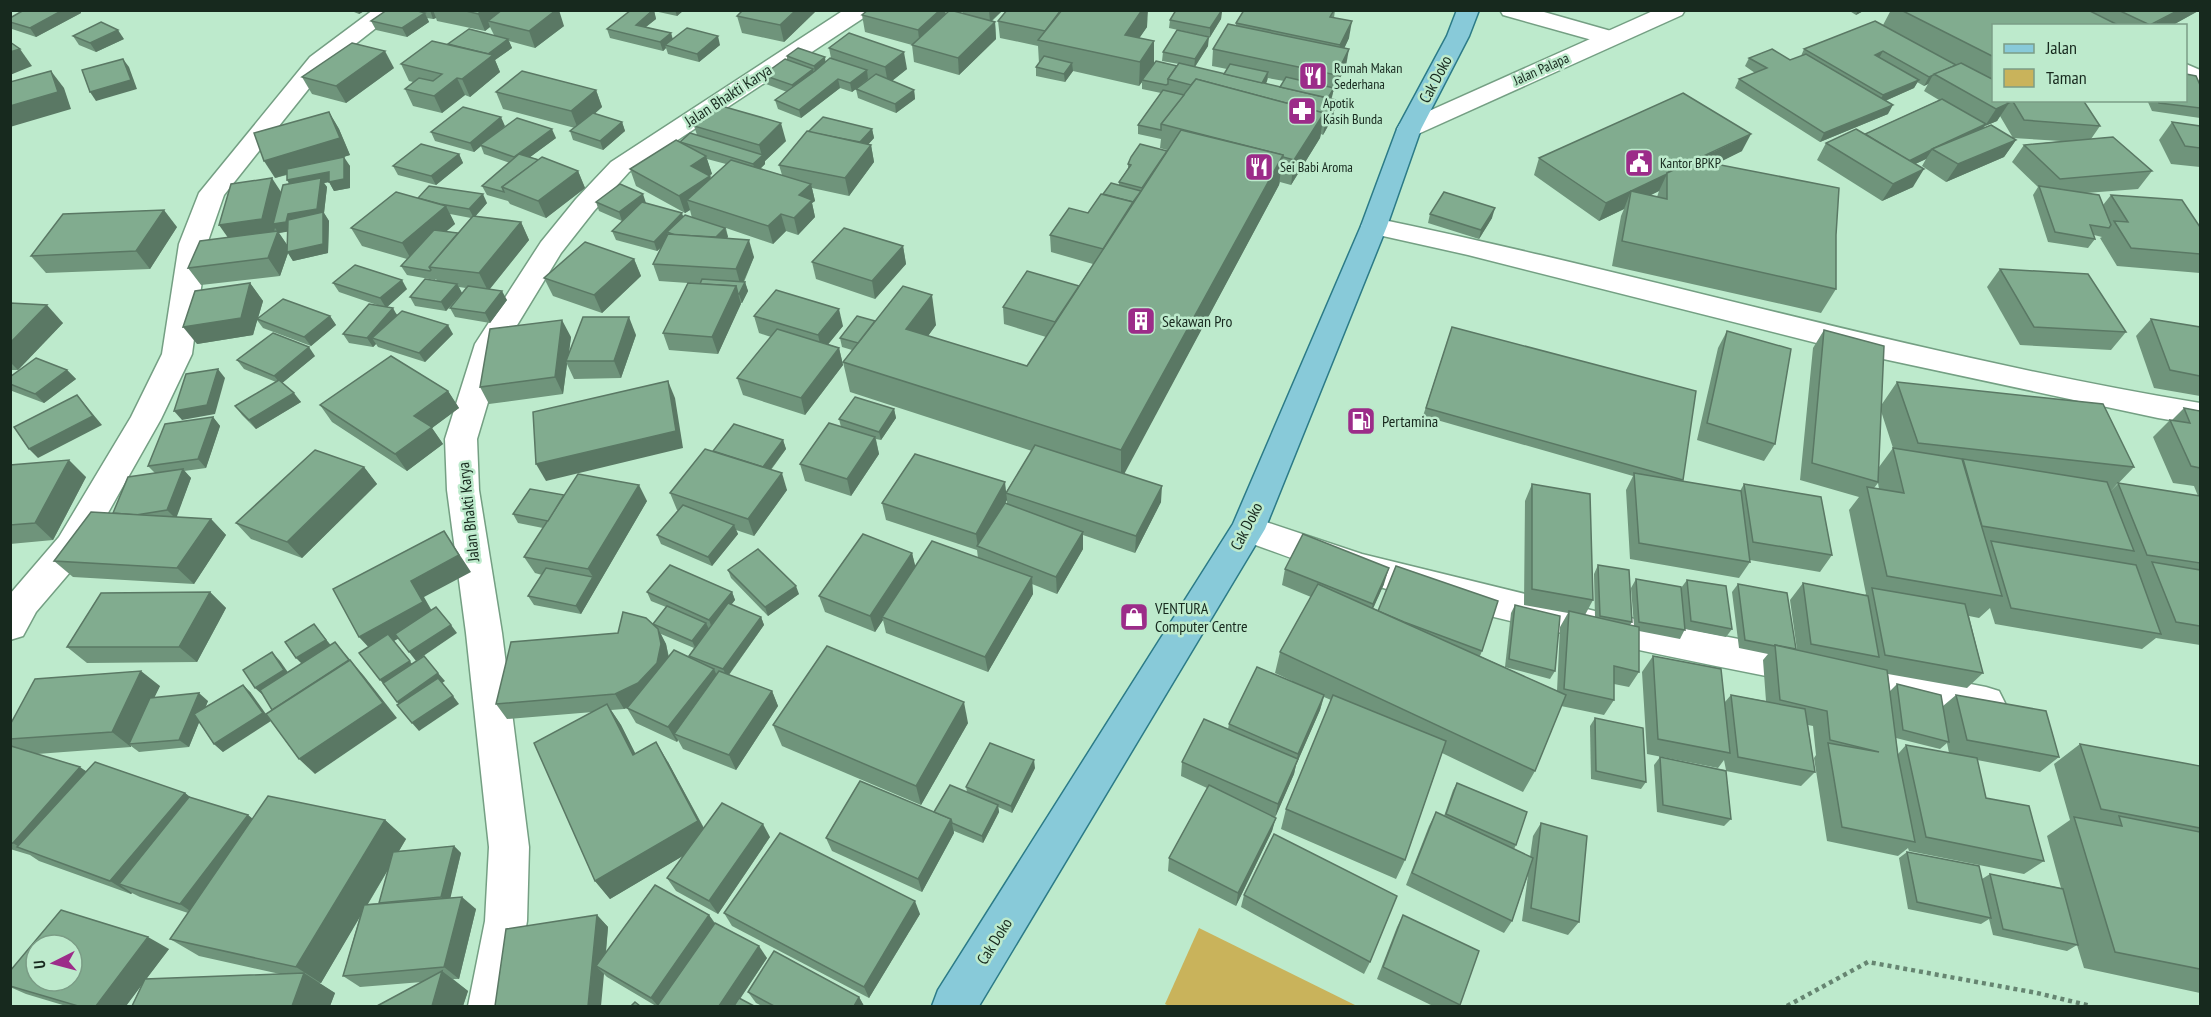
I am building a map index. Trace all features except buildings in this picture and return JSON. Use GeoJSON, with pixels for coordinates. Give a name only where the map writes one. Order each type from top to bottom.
{"type":"FeatureCollection","features":[{"type":"Feature","properties":{"kind":"main road","name":"Cak Doko"},"geometry":{"type":"LineString","coordinates":[[954,1006],[1248,529],[1374,226],[1408,129],[1458,36],[1468,10]]}},
{"type":"Feature","properties":{"kind":"street"},"geometry":{"type":"LineString","coordinates":[[10,625],[24,602],[71,547],[145,419],[177,354],[193,244],[212,193],[318,62],[388,10]]}},
{"type":"Feature","properties":{"kind":"street","name":"Jalan Bhakti Karya"},"geometry":{"type":"LineString","coordinates":[[490,1006],[506,921],[509,847],[484,633],[463,490],[461,439],[490,344],[551,248],[585,205],[621,167],[860,10]]}},
{"type":"Feature","properties":{"kind":"street"},"geometry":{"type":"LineString","coordinates":[[1511,10],[1610,38]]}},
{"type":"Feature","properties":{"kind":"street","name":"Jalan Palapa"},"geometry":{"type":"LineString","coordinates":[[1408,129],[1674,10]]}},
{"type":"Feature","properties":{"kind":"street"},"geometry":{"type":"LineString","coordinates":[[1374,226],[1468,246],[1860,344],[2200,414]]}},
{"type":"Feature","properties":{"kind":"street"},"geometry":{"type":"LineString","coordinates":[[1248,529],[1362,568],[1599,627],[1986,703]]}},
{"type":"Feature","properties":{"kind":"path"},"geometry":{"type":"LineString","coordinates":[[1787,1006],[1868,962],[2037,993],[2091,1006]]}},
{"type":"Feature","properties":{"kind":"green space"},"geometry":{"type":"Polygon","coordinates":[[[1199,928],[1357,1006],[1169,1006],[1165,1004],[1199,928]]]}},
{"type":"Feature","properties":{"kind":"place","name":"Rumah Makan Sederhana"},"geometry":{"type":"Point","coordinates":[1313,76]}},
{"type":"Feature","properties":{"kind":"place","name":"Apotik Kasih Bunda"},"geometry":{"type":"Point","coordinates":[1302,111]}},
{"type":"Feature","properties":{"kind":"place","name":"Kantor BPKP"},"geometry":{"type":"Point","coordinates":[1639,163]}},
{"type":"Feature","properties":{"kind":"place","name":"Sei Babi Aroma"},"geometry":{"type":"Point","coordinates":[1259,167]}},
{"type":"Feature","properties":{"kind":"place","name":"Sekawan Pro"},"geometry":{"type":"Point","coordinates":[1141,321]}},
{"type":"Feature","properties":{"kind":"place","name":"Pertamina"},"geometry":{"type":"Point","coordinates":[1361,421]}},
{"type":"Feature","properties":{"kind":"place","name":"VENTURA Computer Centre"},"geometry":{"type":"Point","coordinates":[1134,617]}}]}
